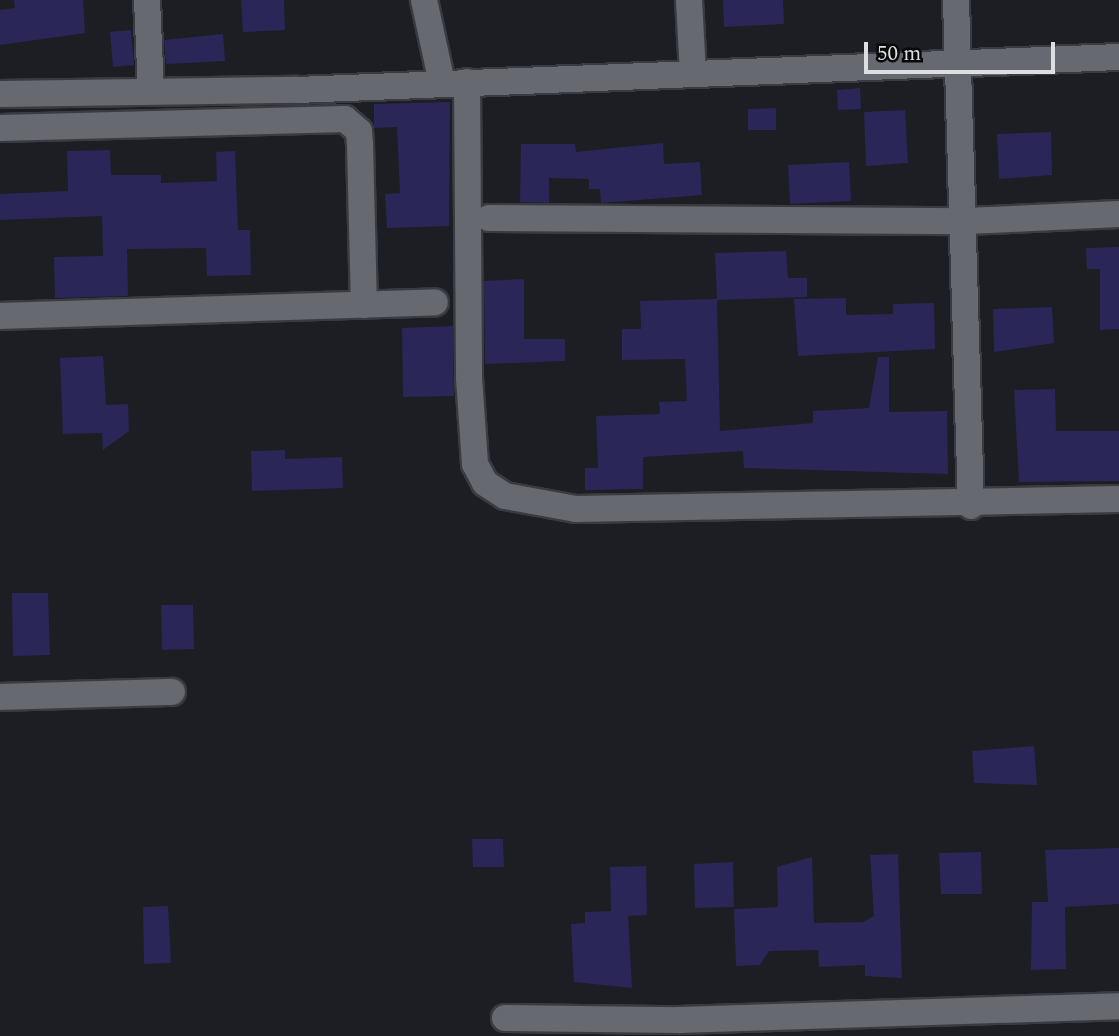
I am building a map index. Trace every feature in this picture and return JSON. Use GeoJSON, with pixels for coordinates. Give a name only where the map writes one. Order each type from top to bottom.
{"type":"FeatureCollection","features":[{"type":"Feature","properties":{"kind":"street"},"geometry":{"type":"LineString","coordinates":[[146,0],[151,91]]}},
{"type":"Feature","properties":{"kind":"street"},"geometry":{"type":"LineString","coordinates":[[424,0],[454,82],[475,464],[485,483],[505,496],[576,509],[971,506],[1119,499]]}},
{"type":"Feature","properties":{"kind":"street"},"geometry":{"type":"LineString","coordinates":[[689,0],[692,73]]}},
{"type":"Feature","properties":{"kind":"street"},"geometry":{"type":"LineString","coordinates":[[956,0],[967,221],[971,506]]}},
{"type":"Feature","properties":{"kind":"street"},"geometry":{"type":"LineString","coordinates":[[0,94],[454,82],[959,60],[1119,57]]}},
{"type":"Feature","properties":{"kind":"street"},"geometry":{"type":"LineString","coordinates":[[0,128],[345,119],[359,131],[364,305]]}},
{"type":"Feature","properties":{"kind":"street"},"geometry":{"type":"LineString","coordinates":[[489,218],[967,221],[1119,214]]}},
{"type":"Feature","properties":{"kind":"street"},"geometry":{"type":"LineString","coordinates":[[0,316],[435,302]]}},
{"type":"Feature","properties":{"kind":"street"},"geometry":{"type":"LineString","coordinates":[[0,697],[172,692]]}},
{"type":"Feature","properties":{"kind":"street"},"geometry":{"type":"LineString","coordinates":[[505,1018],[679,1020],[1119,1006]]}},
{"type":"Feature","properties":{"kind":"building"},"geometry":{"type":"Polygon","coordinates":[[[14,0],[83,0],[85,33],[0,45],[0,10],[15,8],[14,0]]]}},
{"type":"Feature","properties":{"kind":"building"},"geometry":{"type":"Polygon","coordinates":[[[241,0],[284,0],[285,30],[243,32],[241,0]]]}},
{"type":"Feature","properties":{"kind":"building"},"geometry":{"type":"Polygon","coordinates":[[[723,0],[783,0],[784,24],[724,27],[723,0]]]}},
{"type":"Feature","properties":{"kind":"building"},"geometry":{"type":"Polygon","coordinates":[[[131,30],[134,65],[113,67],[110,32],[131,30]]]}},
{"type":"Feature","properties":{"kind":"building"},"geometry":{"type":"Polygon","coordinates":[[[223,34],[225,61],[166,64],[164,40],[223,34]]]}},
{"type":"Feature","properties":{"kind":"building"},"geometry":{"type":"Polygon","coordinates":[[[860,88],[861,109],[838,110],[837,90],[860,88]]]}},
{"type":"Feature","properties":{"kind":"building"},"geometry":{"type":"Polygon","coordinates":[[[450,102],[449,226],[387,228],[385,194],[400,193],[397,127],[374,128],[374,104],[450,102]]]}},
{"type":"Feature","properties":{"kind":"building"},"geometry":{"type":"Polygon","coordinates":[[[776,108],[776,130],[748,130],[748,109],[776,108]]]}},
{"type":"Feature","properties":{"kind":"building"},"geometry":{"type":"Polygon","coordinates":[[[905,110],[908,163],[866,166],[864,112],[905,110]]]}},
{"type":"Feature","properties":{"kind":"building"},"geometry":{"type":"Polygon","coordinates":[[[1051,132],[1052,175],[999,179],[997,134],[1051,132]]]}},
{"type":"Feature","properties":{"kind":"building"},"geometry":{"type":"Polygon","coordinates":[[[663,143],[664,164],[700,162],[702,195],[601,203],[600,189],[589,189],[589,179],[549,178],[549,203],[520,202],[521,144],[575,144],[576,152],[663,143]]]}},
{"type":"Feature","properties":{"kind":"building"},"geometry":{"type":"Polygon","coordinates":[[[110,150],[111,175],[161,175],[161,183],[217,181],[216,152],[235,151],[238,230],[250,230],[251,275],[207,276],[206,248],[127,249],[128,296],[55,298],[54,257],[103,256],[102,216],[0,220],[0,194],[68,191],[67,151],[110,150]]]}},
{"type":"Feature","properties":{"kind":"building"},"geometry":{"type":"Polygon","coordinates":[[[849,162],[851,201],[790,204],[788,165],[849,162]]]}},
{"type":"Feature","properties":{"kind":"building"},"geometry":{"type":"Polygon","coordinates":[[[1119,247],[1119,329],[1100,330],[1100,269],[1087,269],[1086,248],[1119,247]]]}},
{"type":"Feature","properties":{"kind":"building"},"geometry":{"type":"Polygon","coordinates":[[[786,251],[788,278],[807,278],[807,297],[717,300],[715,253],[786,251]]]}},
{"type":"Feature","properties":{"kind":"building"},"geometry":{"type":"Polygon","coordinates":[[[524,279],[524,339],[565,339],[565,361],[485,364],[484,281],[524,279]]]}},
{"type":"Feature","properties":{"kind":"building"},"geometry":{"type":"Polygon","coordinates":[[[846,298],[846,315],[893,314],[893,304],[934,303],[935,349],[798,356],[794,299],[846,298]]]}},
{"type":"Feature","properties":{"kind":"building"},"geometry":{"type":"Polygon","coordinates":[[[717,299],[720,431],[813,423],[813,411],[869,408],[878,357],[889,357],[889,412],[947,411],[948,474],[744,468],[743,451],[643,457],[643,489],[585,490],[585,468],[598,468],[596,416],[660,414],[659,402],[687,401],[685,359],[622,360],[622,329],[641,329],[640,301],[717,299]]]}},
{"type":"Feature","properties":{"kind":"building"},"geometry":{"type":"Polygon","coordinates":[[[1052,307],[1054,343],[994,352],[993,309],[1052,307]]]}},
{"type":"Feature","properties":{"kind":"building"},"geometry":{"type":"Polygon","coordinates":[[[453,326],[454,396],[403,397],[402,328],[453,326]]]}},
{"type":"Feature","properties":{"kind":"building"},"geometry":{"type":"Polygon","coordinates":[[[103,356],[106,405],[128,404],[129,431],[103,450],[102,433],[63,434],[60,358],[103,356]]]}},
{"type":"Feature","properties":{"kind":"building"},"geometry":{"type":"Polygon","coordinates":[[[1055,389],[1056,431],[1119,431],[1119,481],[1019,482],[1014,390],[1055,389]]]}},
{"type":"Feature","properties":{"kind":"building"},"geometry":{"type":"Polygon","coordinates":[[[285,450],[285,459],[342,457],[343,488],[252,491],[251,451],[285,450]]]}},
{"type":"Feature","properties":{"kind":"building"},"geometry":{"type":"Polygon","coordinates":[[[12,593],[48,593],[50,655],[13,656],[12,593]]]}},
{"type":"Feature","properties":{"kind":"building"},"geometry":{"type":"Polygon","coordinates":[[[161,605],[193,605],[194,649],[162,650],[161,605]]]}},
{"type":"Feature","properties":{"kind":"building"},"geometry":{"type":"Polygon","coordinates":[[[1034,746],[1037,785],[974,783],[972,751],[1034,746]]]}},
{"type":"Feature","properties":{"kind":"building"},"geometry":{"type":"Polygon","coordinates":[[[472,839],[503,839],[504,867],[473,867],[472,839]]]}},
{"type":"Feature","properties":{"kind":"building"},"geometry":{"type":"Polygon","coordinates":[[[1119,848],[1119,904],[1065,907],[1066,969],[1031,970],[1032,902],[1048,902],[1045,850],[1119,848]]]}},
{"type":"Feature","properties":{"kind":"building"},"geometry":{"type":"Polygon","coordinates":[[[981,852],[982,894],[941,894],[939,853],[981,852]]]}},
{"type":"Feature","properties":{"kind":"building"},"geometry":{"type":"Polygon","coordinates":[[[898,854],[902,978],[865,976],[865,965],[819,967],[818,950],[769,951],[760,965],[736,966],[734,909],[778,907],[777,867],[812,857],[814,923],[863,922],[874,916],[870,855],[898,854]]]}},
{"type":"Feature","properties":{"kind":"building"},"geometry":{"type":"Polygon","coordinates":[[[733,862],[734,907],[695,908],[694,864],[733,862]]]}},
{"type":"Feature","properties":{"kind":"building"},"geometry":{"type":"Polygon","coordinates":[[[646,866],[647,915],[628,916],[632,988],[574,982],[571,924],[585,923],[585,912],[611,911],[610,867],[646,866]]]}},
{"type":"Feature","properties":{"kind":"building"},"geometry":{"type":"Polygon","coordinates":[[[168,906],[171,963],[144,964],[143,907],[168,906]]]}}]}
